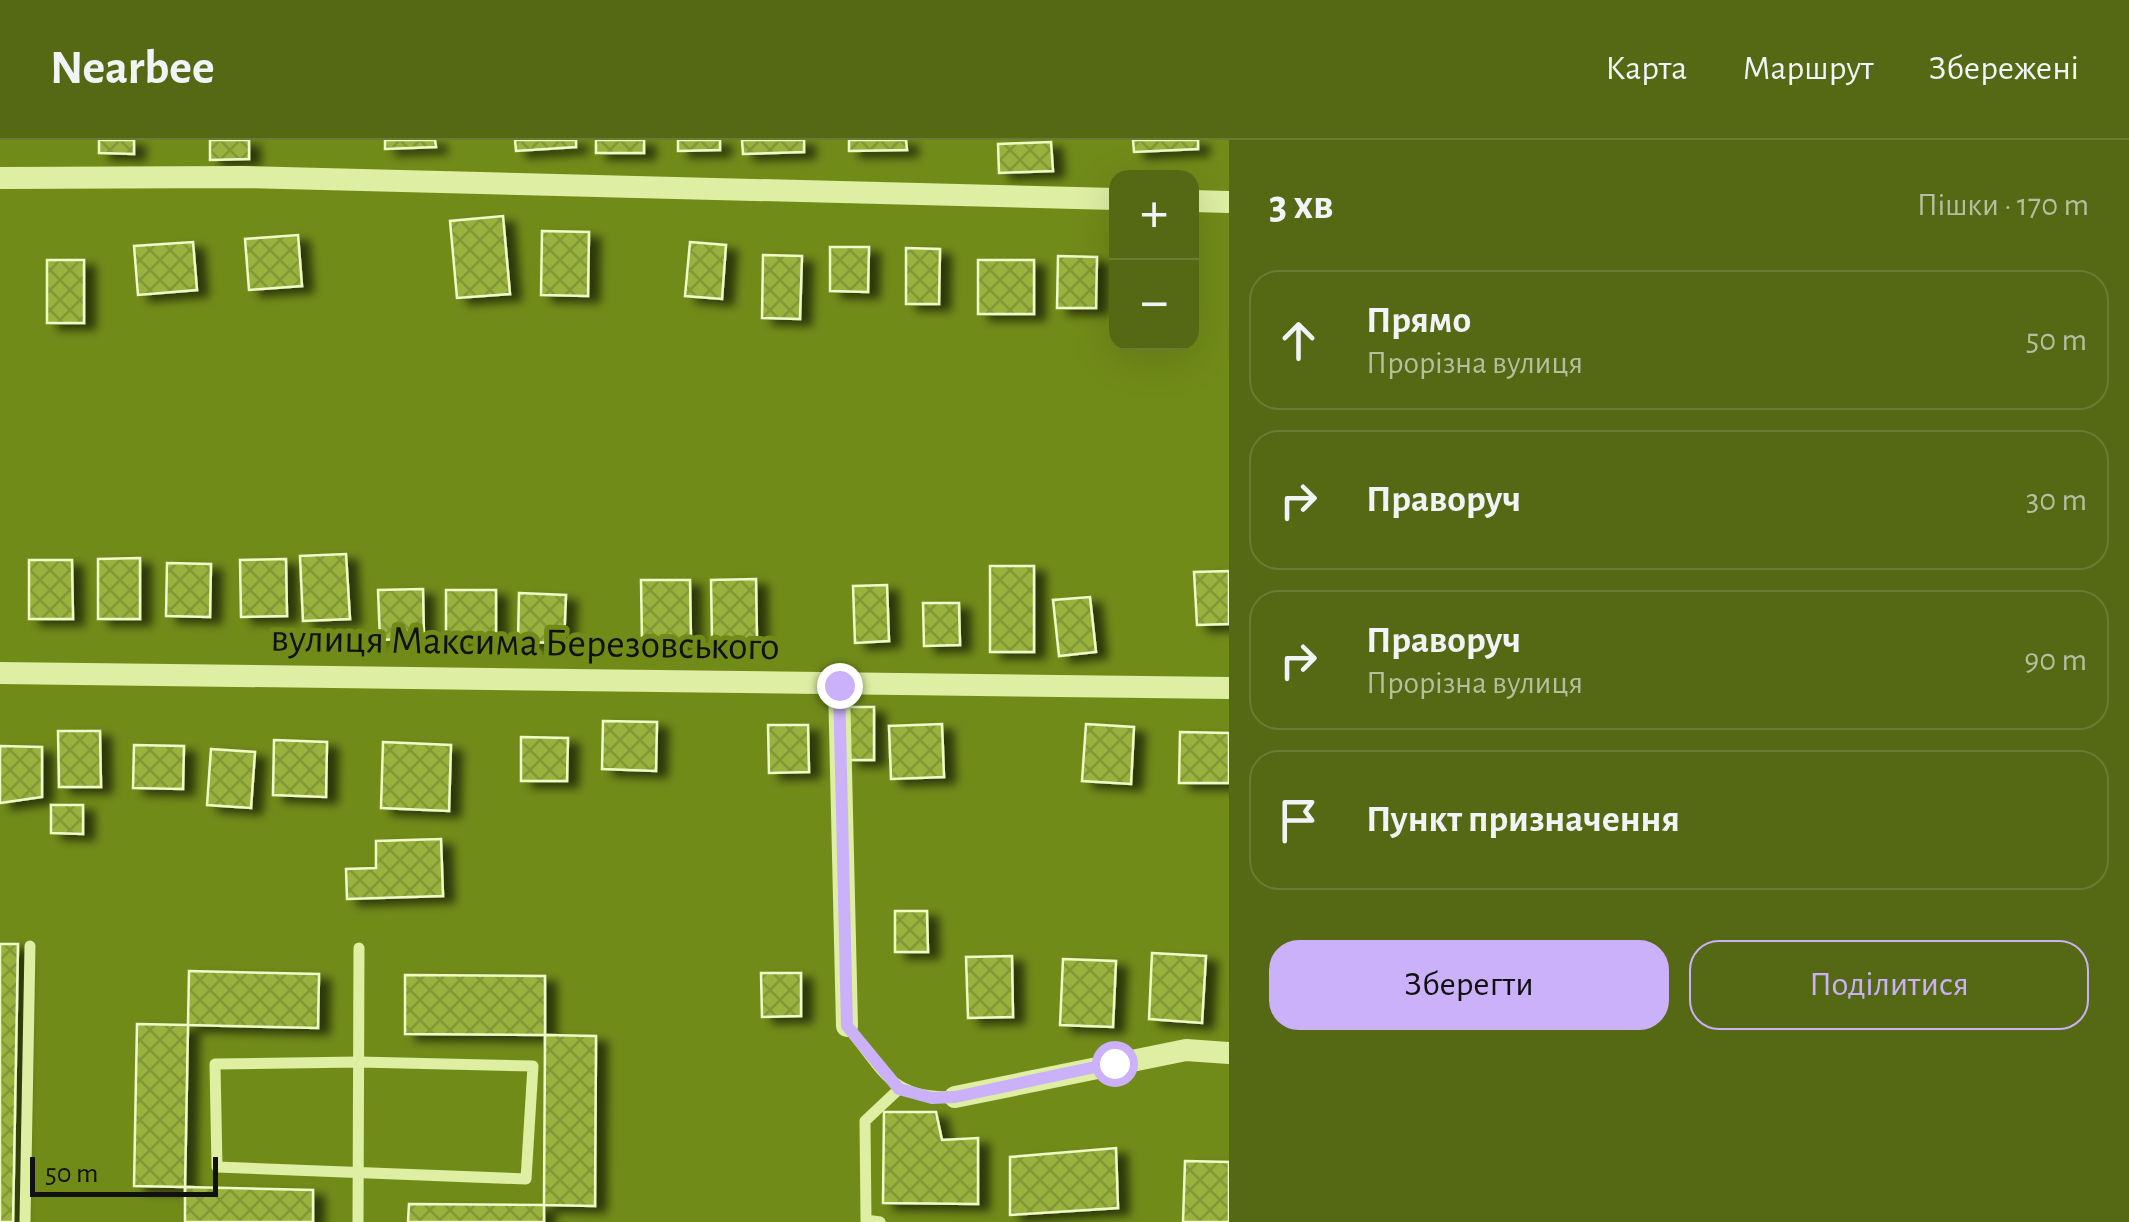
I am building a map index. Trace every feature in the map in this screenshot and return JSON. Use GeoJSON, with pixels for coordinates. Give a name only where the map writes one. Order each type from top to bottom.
{"type":"FeatureCollection","features":[{"type":"Feature","properties":{"kind":"street"},"geometry":{"type":"LineString","coordinates":[[0,178],[242,177],[1109,200]]}},
{"type":"Feature","properties":{"kind":"street"},"geometry":{"type":"LineString","coordinates":[[1199,202],[1229,202]]}},
{"type":"Feature","properties":{"kind":"street","name":"вулиця Максима Березовського"},"geometry":{"type":"LineString","coordinates":[[0,673],[1229,688]]}},
{"type":"Feature","properties":{"kind":"street"},"geometry":{"type":"LineString","coordinates":[[839,685],[847,1026]]}},
{"type":"Feature","properties":{"kind":"street"},"geometry":{"type":"LineString","coordinates":[[955,1097],[1186,1050],[1229,1053]]}},
{"type":"Feature","properties":{"kind":"lane"},"geometry":{"type":"LineString","coordinates":[[25,1222],[30,946]]}},
{"type":"Feature","properties":{"kind":"lane"},"geometry":{"type":"LineString","coordinates":[[358,948],[358,1222]]}},
{"type":"Feature","properties":{"kind":"lane"},"geometry":{"type":"LineString","coordinates":[[847,1026],[899,1089],[932,1098],[955,1097]]}},
{"type":"Feature","properties":{"kind":"lane"},"geometry":{"type":"LineString","coordinates":[[215,1064],[534,1066],[526,1179],[358,1174],[218,1167],[215,1064]]}},
{"type":"Feature","properties":{"kind":"lane"},"geometry":{"type":"LineString","coordinates":[[880,1222],[866,1220],[866,1121],[899,1089]]}},
{"type":"Feature","properties":{"kind":"building"},"geometry":{"type":"Polygon","coordinates":[[[99,140],[134,140],[134,154],[99,153],[99,140]]]}},
{"type":"Feature","properties":{"kind":"building"},"geometry":{"type":"Polygon","coordinates":[[[210,140],[249,140],[249,159],[210,160],[210,140]]]}},
{"type":"Feature","properties":{"kind":"building"},"geometry":{"type":"Polygon","coordinates":[[[385,140],[435,140],[436,147],[385,149],[385,140]]]}},
{"type":"Feature","properties":{"kind":"building"},"geometry":{"type":"Polygon","coordinates":[[[515,140],[576,140],[576,147],[516,151],[515,140]]]}},
{"type":"Feature","properties":{"kind":"building"},"geometry":{"type":"Polygon","coordinates":[[[596,140],[644,140],[644,153],[596,153],[596,140]]]}},
{"type":"Feature","properties":{"kind":"building"},"geometry":{"type":"Polygon","coordinates":[[[678,140],[720,140],[720,150],[678,151],[678,140]]]}},
{"type":"Feature","properties":{"kind":"building"},"geometry":{"type":"Polygon","coordinates":[[[742,140],[804,140],[804,152],[743,154],[742,140]]]}},
{"type":"Feature","properties":{"kind":"building"},"geometry":{"type":"Polygon","coordinates":[[[849,140],[906,140],[907,150],[849,151],[849,140]]]}},
{"type":"Feature","properties":{"kind":"building"},"geometry":{"type":"Polygon","coordinates":[[[1133,140],[1198,140],[1198,149],[1134,152],[1133,140]]]}},
{"type":"Feature","properties":{"kind":"building"},"geometry":{"type":"Polygon","coordinates":[[[1051,142],[1053,171],[999,173],[998,144],[1051,142]]]}},
{"type":"Feature","properties":{"kind":"building"},"geometry":{"type":"Polygon","coordinates":[[[503,216],[510,294],[457,298],[450,221],[503,216]]]}},
{"type":"Feature","properties":{"kind":"building"},"geometry":{"type":"Polygon","coordinates":[[[542,231],[589,232],[588,296],[541,295],[542,231]]]}},
{"type":"Feature","properties":{"kind":"building"},"geometry":{"type":"Polygon","coordinates":[[[298,235],[302,286],[249,290],[245,239],[298,235]]]}},
{"type":"Feature","properties":{"kind":"building"},"geometry":{"type":"Polygon","coordinates":[[[193,242],[197,290],[138,295],[134,246],[193,242]]]}},
{"type":"Feature","properties":{"kind":"building"},"geometry":{"type":"Polygon","coordinates":[[[690,242],[726,245],[722,299],[685,296],[690,242]]]}},
{"type":"Feature","properties":{"kind":"building"},"geometry":{"type":"Polygon","coordinates":[[[830,247],[869,247],[868,292],[830,291],[830,247]]]}},
{"type":"Feature","properties":{"kind":"building"},"geometry":{"type":"Polygon","coordinates":[[[906,248],[940,249],[939,304],[906,304],[906,248]]]}},
{"type":"Feature","properties":{"kind":"building"},"geometry":{"type":"Polygon","coordinates":[[[763,255],[802,256],[800,319],[762,318],[763,255]]]}},
{"type":"Feature","properties":{"kind":"building"},"geometry":{"type":"Polygon","coordinates":[[[1058,256],[1097,257],[1096,308],[1057,308],[1058,256]]]}},
{"type":"Feature","properties":{"kind":"building"},"geometry":{"type":"Polygon","coordinates":[[[47,260],[84,260],[84,323],[47,323],[47,260]]]}},
{"type":"Feature","properties":{"kind":"building"},"geometry":{"type":"Polygon","coordinates":[[[978,260],[1034,260],[1034,314],[978,314],[978,260]]]}},
{"type":"Feature","properties":{"kind":"building"},"geometry":{"type":"Polygon","coordinates":[[[346,554],[350,619],[303,621],[300,556],[346,554]]]}},
{"type":"Feature","properties":{"kind":"building"},"geometry":{"type":"Polygon","coordinates":[[[140,558],[140,619],[98,619],[98,559],[140,558]]]}},
{"type":"Feature","properties":{"kind":"building"},"geometry":{"type":"Polygon","coordinates":[[[286,559],[287,616],[241,617],[240,560],[286,559]]]}},
{"type":"Feature","properties":{"kind":"building"},"geometry":{"type":"Polygon","coordinates":[[[29,560],[72,560],[73,619],[29,619],[29,560]]]}},
{"type":"Feature","properties":{"kind":"building"},"geometry":{"type":"Polygon","coordinates":[[[167,563],[211,564],[210,617],[166,616],[167,563]]]}},
{"type":"Feature","properties":{"kind":"building"},"geometry":{"type":"Polygon","coordinates":[[[990,566],[1034,566],[1034,652],[990,652],[990,566]]]}},
{"type":"Feature","properties":{"kind":"building"},"geometry":{"type":"Polygon","coordinates":[[[1229,571],[1229,624],[1197,625],[1194,572],[1229,571]]]}},
{"type":"Feature","properties":{"kind":"building"},"geometry":{"type":"Polygon","coordinates":[[[756,579],[757,641],[712,641],[711,580],[756,579]]]}},
{"type":"Feature","properties":{"kind":"building"},"geometry":{"type":"Polygon","coordinates":[[[641,580],[690,580],[691,643],[642,644],[641,580]]]}},
{"type":"Feature","properties":{"kind":"building"},"geometry":{"type":"Polygon","coordinates":[[[887,585],[889,641],[855,643],[853,586],[887,585]]]}},
{"type":"Feature","properties":{"kind":"building"},"geometry":{"type":"Polygon","coordinates":[[[423,589],[424,638],[380,640],[378,590],[423,589]]]}},
{"type":"Feature","properties":{"kind":"building"},"geometry":{"type":"Polygon","coordinates":[[[446,590],[496,590],[496,639],[446,639],[446,590]]]}},
{"type":"Feature","properties":{"kind":"building"},"geometry":{"type":"Polygon","coordinates":[[[519,593],[566,595],[564,643],[518,642],[519,593]]]}},
{"type":"Feature","properties":{"kind":"building"},"geometry":{"type":"Polygon","coordinates":[[[1090,597],[1096,652],[1059,656],[1053,600],[1090,597]]]}},
{"type":"Feature","properties":{"kind":"building"},"geometry":{"type":"Polygon","coordinates":[[[923,603],[959,603],[960,645],[924,646],[923,603]]]}},
{"type":"Feature","properties":{"kind":"building"},"geometry":{"type":"Polygon","coordinates":[[[847,707],[874,707],[874,760],[847,760],[847,707]]]}},
{"type":"Feature","properties":{"kind":"building"},"geometry":{"type":"Polygon","coordinates":[[[603,721],[657,722],[656,771],[602,769],[603,721]]]}},
{"type":"Feature","properties":{"kind":"building"},"geometry":{"type":"Polygon","coordinates":[[[942,724],[944,777],[891,779],[889,726],[942,724]]]}},
{"type":"Feature","properties":{"kind":"building"},"geometry":{"type":"Polygon","coordinates":[[[1086,724],[1134,727],[1131,784],[1082,781],[1086,724]]]}},
{"type":"Feature","properties":{"kind":"building"},"geometry":{"type":"Polygon","coordinates":[[[768,725],[808,725],[809,772],[769,773],[768,725]]]}},
{"type":"Feature","properties":{"kind":"building"},"geometry":{"type":"Polygon","coordinates":[[[58,731],[100,731],[101,787],[59,787],[58,731]]]}},
{"type":"Feature","properties":{"kind":"building"},"geometry":{"type":"Polygon","coordinates":[[[1180,732],[1229,733],[1229,783],[1179,783],[1180,732]]]}},
{"type":"Feature","properties":{"kind":"building"},"geometry":{"type":"Polygon","coordinates":[[[521,737],[568,738],[567,781],[521,781],[521,737]]]}},
{"type":"Feature","properties":{"kind":"building"},"geometry":{"type":"Polygon","coordinates":[[[274,740],[327,742],[326,797],[273,795],[274,740]]]}},
{"type":"Feature","properties":{"kind":"building"},"geometry":{"type":"Polygon","coordinates":[[[383,742],[451,745],[449,811],[381,808],[383,742]]]}},
{"type":"Feature","properties":{"kind":"building"},"geometry":{"type":"Polygon","coordinates":[[[134,745],[184,746],[183,789],[133,788],[134,745]]]}},
{"type":"Feature","properties":{"kind":"building"},"geometry":{"type":"Polygon","coordinates":[[[0,746],[42,747],[42,797],[0,803],[0,746]]]}},
{"type":"Feature","properties":{"kind":"building"},"geometry":{"type":"Polygon","coordinates":[[[211,749],[255,752],[251,808],[207,805],[211,749]]]}},
{"type":"Feature","properties":{"kind":"building"},"geometry":{"type":"Polygon","coordinates":[[[51,805],[83,805],[83,834],[51,833],[51,805]]]}},
{"type":"Feature","properties":{"kind":"building"},"geometry":{"type":"Polygon","coordinates":[[[441,839],[443,896],[347,899],[346,869],[376,868],[376,841],[441,839]]]}},
{"type":"Feature","properties":{"kind":"building"},"geometry":{"type":"Polygon","coordinates":[[[895,911],[927,911],[928,952],[895,952],[895,911]]]}},
{"type":"Feature","properties":{"kind":"building"},"geometry":{"type":"Polygon","coordinates":[[[0,944],[18,944],[13,1222],[0,1222],[0,944]]]}},
{"type":"Feature","properties":{"kind":"building"},"geometry":{"type":"Polygon","coordinates":[[[1152,953],[1206,956],[1202,1023],[1149,1019],[1152,953]]]}},
{"type":"Feature","properties":{"kind":"building"},"geometry":{"type":"Polygon","coordinates":[[[1012,956],[1013,1017],[968,1018],[966,957],[1012,956]]]}},
{"type":"Feature","properties":{"kind":"building"},"geometry":{"type":"Polygon","coordinates":[[[1063,959],[1116,961],[1113,1027],[1060,1025],[1063,959]]]}},
{"type":"Feature","properties":{"kind":"building"},"geometry":{"type":"Polygon","coordinates":[[[189,971],[319,974],[318,1028],[188,1025],[189,971]]]}},
{"type":"Feature","properties":{"kind":"building"},"geometry":{"type":"Polygon","coordinates":[[[761,973],[801,973],[801,1016],[762,1017],[761,973]]]}},
{"type":"Feature","properties":{"kind":"building"},"geometry":{"type":"Polygon","coordinates":[[[405,975],[545,976],[545,1035],[405,1034],[405,975]]]}},
{"type":"Feature","properties":{"kind":"building"},"geometry":{"type":"Polygon","coordinates":[[[137,1024],[188,1025],[185,1187],[134,1186],[137,1024]]]}},
{"type":"Feature","properties":{"kind":"building"},"geometry":{"type":"Polygon","coordinates":[[[545,1035],[596,1036],[595,1206],[544,1205],[545,1035]]]}},
{"type":"Feature","properties":{"kind":"building"},"geometry":{"type":"Polygon","coordinates":[[[884,1112],[936,1112],[942,1140],[978,1138],[978,1204],[883,1203],[884,1112]]]}},
{"type":"Feature","properties":{"kind":"building"},"geometry":{"type":"Polygon","coordinates":[[[1116,1148],[1118,1208],[1010,1215],[1010,1157],[1116,1148]]]}},
{"type":"Feature","properties":{"kind":"building"},"geometry":{"type":"Polygon","coordinates":[[[1185,1161],[1229,1162],[1229,1222],[1183,1222],[1185,1161]]]}},
{"type":"Feature","properties":{"kind":"building"},"geometry":{"type":"Polygon","coordinates":[[[185,1187],[313,1190],[313,1222],[185,1222],[185,1187]]]}},
{"type":"Feature","properties":{"kind":"building"},"geometry":{"type":"Polygon","coordinates":[[[409,1204],[544,1205],[544,1222],[408,1222],[409,1204]]]}},
{"type":"Feature","properties":{"kind":"route"},"geometry":{"type":"LineString","coordinates":[[839,685],[847,1026],[899,1089],[932,1098],[955,1097],[1114,1063]]}}]}
